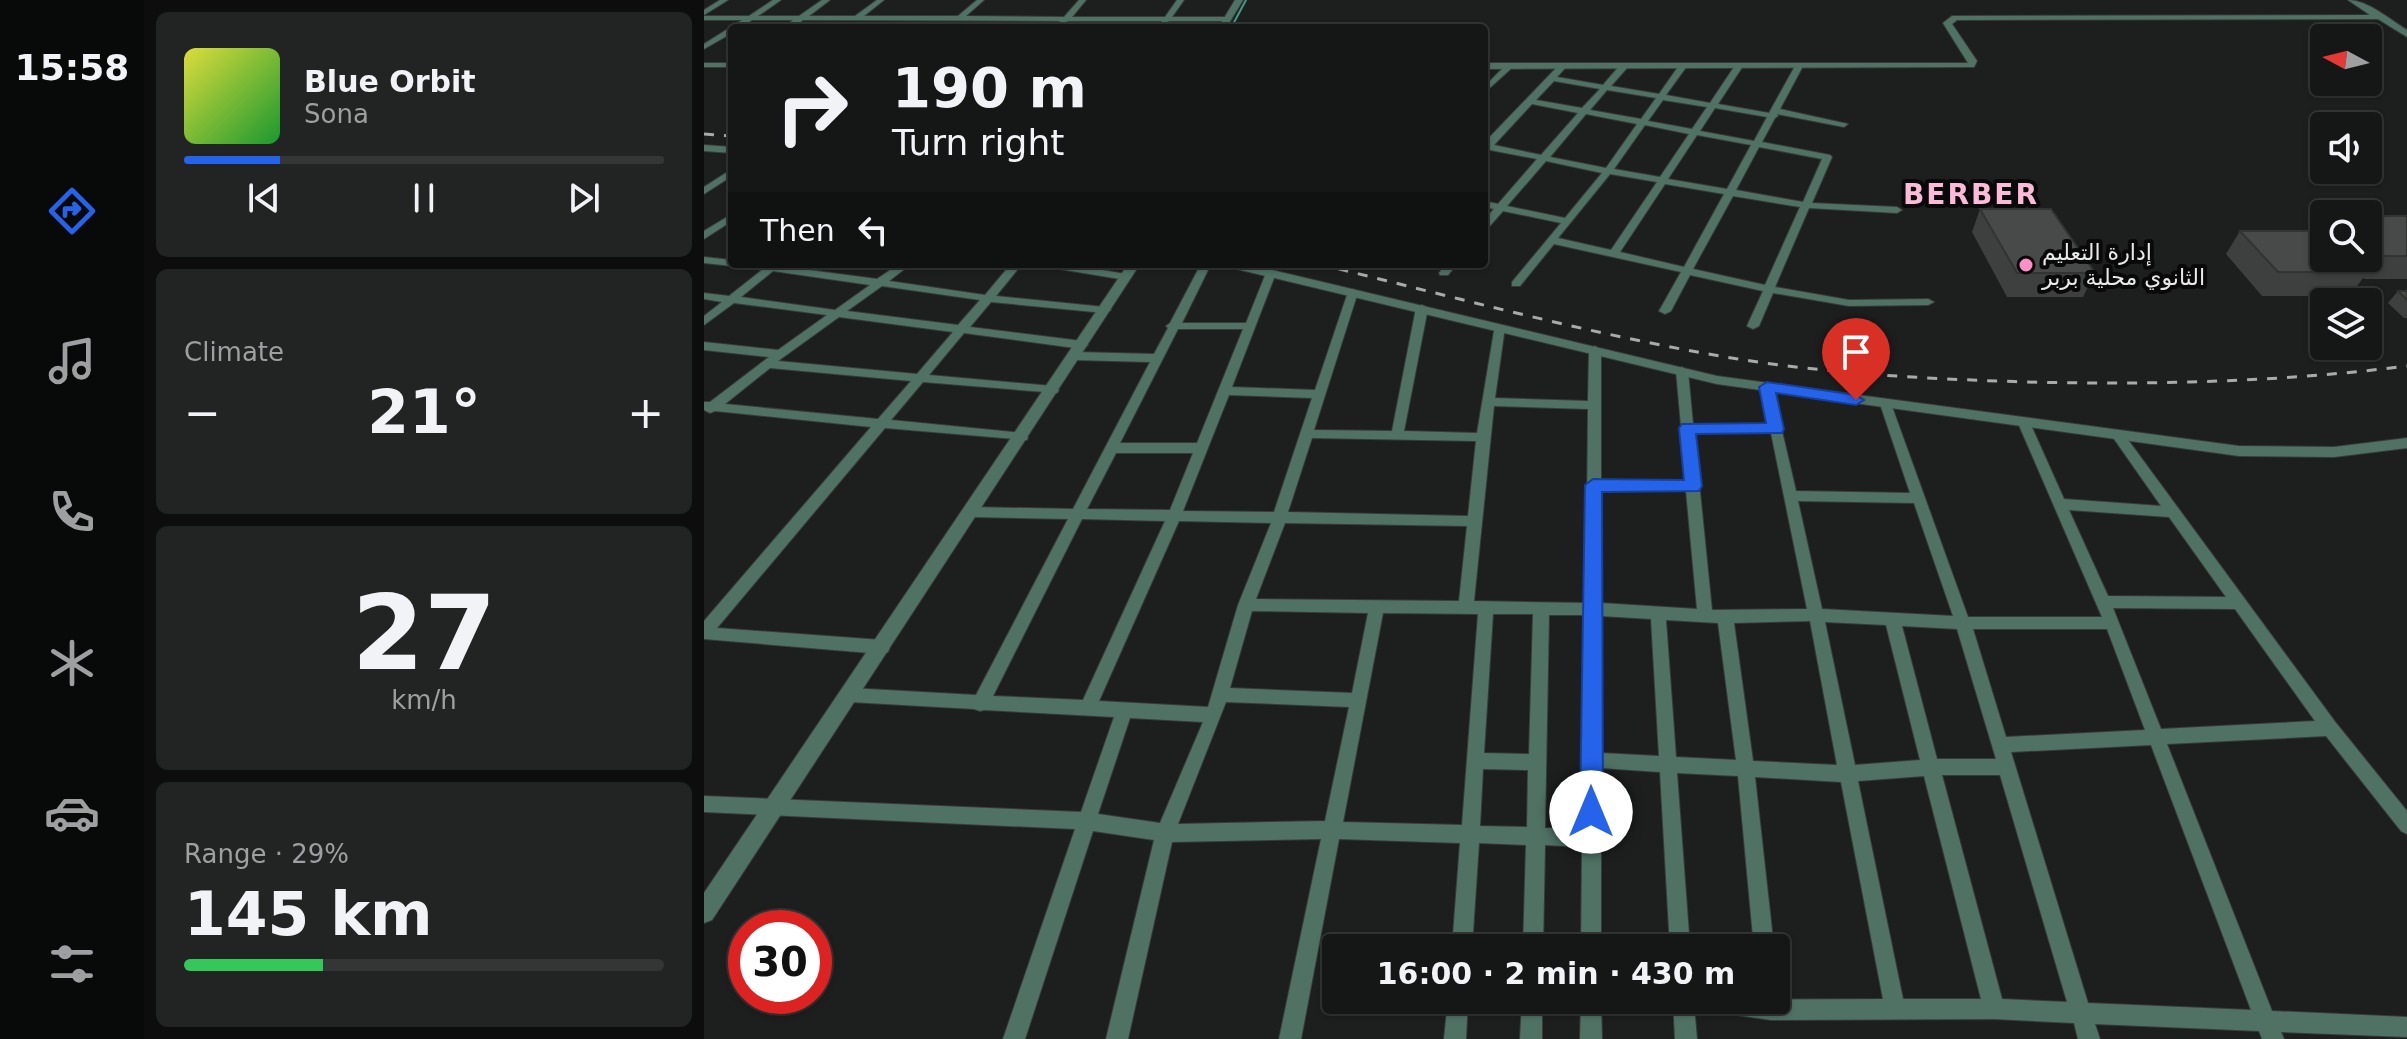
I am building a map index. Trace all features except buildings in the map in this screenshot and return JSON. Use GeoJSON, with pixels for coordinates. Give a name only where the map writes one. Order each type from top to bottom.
{"type":"FeatureCollection","features":[{"type":"Feature","properties":{"kind":"street"},"geometry":{"type":"LineString","coordinates":[[704,15],[725,0]]}},
{"type":"Feature","properties":{"kind":"street"},"geometry":{"type":"LineString","coordinates":[[742,24],[778,0]]}},
{"type":"Feature","properties":{"kind":"street"},"geometry":{"type":"LineString","coordinates":[[793,24],[827,0]]}},
{"type":"Feature","properties":{"kind":"street"},"geometry":{"type":"LineString","coordinates":[[850,24],[881,0]]}},
{"type":"Feature","properties":{"kind":"street"},"geometry":{"type":"LineString","coordinates":[[954,24],[981,0]]}},
{"type":"Feature","properties":{"kind":"street"},"geometry":{"type":"LineString","coordinates":[[1061,24],[1083,0]]}},
{"type":"Feature","properties":{"kind":"street"},"geometry":{"type":"LineString","coordinates":[[1164,24],[1181,0]]}},
{"type":"Feature","properties":{"kind":"street"},"geometry":{"type":"LineString","coordinates":[[1225,24],[1239,0]]}},
{"type":"Feature","properties":{"kind":"street"},"geometry":{"type":"LineString","coordinates":[[2352,0],[2407,34]]}},
{"type":"Feature","properties":{"kind":"street"},"geometry":{"type":"LineString","coordinates":[[704,15],[751,18],[1228,19]]}},
{"type":"Feature","properties":{"kind":"street"},"geometry":{"type":"LineString","coordinates":[[1488,66],[1971,65],[1973,61],[1947,23],[1948,19],[2380,17]]}},
{"type":"Feature","properties":{"kind":"street"},"geometry":{"type":"LineString","coordinates":[[704,47],[728,33]]}},
{"type":"Feature","properties":{"kind":"street"},"geometry":{"type":"LineString","coordinates":[[704,65],[728,65]]}},
{"type":"Feature","properties":{"kind":"street"},"geometry":{"type":"LineString","coordinates":[[1488,87],[1510,66]]}},
{"type":"Feature","properties":{"kind":"street"},"geometry":{"type":"LineString","coordinates":[[1488,145],[1563,66]]}},
{"type":"Feature","properties":{"kind":"street"},"geometry":{"type":"LineString","coordinates":[[1488,221],[1624,66]]}},
{"type":"Feature","properties":{"kind":"street"},"geometry":{"type":"LineString","coordinates":[[1516,284],[1608,171],[1683,66]]}},
{"type":"Feature","properties":{"kind":"street"},"geometry":{"type":"LineString","coordinates":[[1614,253],[1739,66]]}},
{"type":"Feature","properties":{"kind":"street"},"geometry":{"type":"LineString","coordinates":[[1665,311],[1799,66]]}},
{"type":"Feature","properties":{"kind":"street"},"geometry":{"type":"LineString","coordinates":[[1551,78],[1844,124]]}},
{"type":"Feature","properties":{"kind":"street"},"geometry":{"type":"LineString","coordinates":[[1529,101],[1827,157],[1753,326]]}},
{"type":"Feature","properties":{"kind":"street"},"geometry":{"type":"LineString","coordinates":[[704,148],[728,150]]}},
{"type":"Feature","properties":{"kind":"street"},"geometry":{"type":"LineString","coordinates":[[1488,149],[1730,194],[1804,205],[1897,210]]}},
{"type":"Feature","properties":{"kind":"street"},"geometry":{"type":"LineString","coordinates":[[704,191],[728,175]]}},
{"type":"Feature","properties":{"kind":"street"},"geometry":{"type":"LineString","coordinates":[[1488,205],[1567,221]]}},
{"type":"Feature","properties":{"kind":"street"},"geometry":{"type":"LineString","coordinates":[[704,236],[728,220]]}},
{"type":"Feature","properties":{"kind":"street"},"geometry":{"type":"LineString","coordinates":[[1552,240],[1768,289],[1849,303],[1928,302]]}},
{"type":"Feature","properties":{"kind":"street"},"geometry":{"type":"LineString","coordinates":[[704,260],[728,263]]}},
{"type":"Feature","properties":{"kind":"street"},"geometry":{"type":"LineString","coordinates":[[704,322],[770,268]]}},
{"type":"Feature","properties":{"kind":"street"},"geometry":{"type":"LineString","coordinates":[[792,268],[986,298],[1105,310]]}},
{"type":"Feature","properties":{"kind":"street"},"geometry":{"type":"LineString","coordinates":[[835,275],[844,268]]}},
{"type":"Feature","properties":{"kind":"street"},"geometry":{"type":"LineString","coordinates":[[707,408],[901,268]]}},
{"type":"Feature","properties":{"kind":"street"},"geometry":{"type":"LineString","coordinates":[[704,633],[1013,268]]}},
{"type":"Feature","properties":{"kind":"street"},"geometry":{"type":"LineString","coordinates":[[704,912],[1130,271],[1094,268]]}},
{"type":"Feature","properties":{"kind":"street"},"geometry":{"type":"LineString","coordinates":[[980,704],[1204,268]]}},
{"type":"Feature","properties":{"kind":"street"},"geometry":{"type":"LineString","coordinates":[[1249,268],[1682,371],[1767,387],[2239,451],[2334,452],[2407,443]]}},
{"type":"Feature","properties":{"kind":"street"},"geometry":{"type":"LineString","coordinates":[[1087,709],[1174,517],[1271,273]]}},
{"type":"Feature","properties":{"kind":"street"},"geometry":{"type":"LineString","coordinates":[[1117,1039],[1165,833],[1214,715],[1246,605],[1279,519],[1353,292]]}},
{"type":"Feature","properties":{"kind":"street"},"geometry":{"type":"LineString","coordinates":[[704,296],[961,328],[1078,350],[1155,358]]}},
{"type":"Feature","properties":{"kind":"street"},"geometry":{"type":"LineString","coordinates":[[1397,436],[1422,308]]}},
{"type":"Feature","properties":{"kind":"street"},"geometry":{"type":"LineString","coordinates":[[1172,326],[1251,326]]}},
{"type":"Feature","properties":{"kind":"street"},"geometry":{"type":"LineString","coordinates":[[1466,607],[1483,437],[1499,327]]}},
{"type":"Feature","properties":{"kind":"street"},"geometry":{"type":"LineString","coordinates":[[704,346],[780,354]]}},
{"type":"Feature","properties":{"kind":"street"},"geometry":{"type":"LineString","coordinates":[[1591,934],[1595,350]]}},
{"type":"Feature","properties":{"kind":"street"},"geometry":{"type":"LineString","coordinates":[[766,364],[1053,390]]}},
{"type":"Feature","properties":{"kind":"street"},"geometry":{"type":"LineString","coordinates":[[1682,371],[1705,616]]}},
{"type":"Feature","properties":{"kind":"street"},"geometry":{"type":"LineString","coordinates":[[1767,387],[1895,1009]]}},
{"type":"Feature","properties":{"kind":"street"},"geometry":{"type":"LineString","coordinates":[[1225,391],[1320,394]]}},
{"type":"Feature","properties":{"kind":"street"},"geometry":{"type":"LineString","coordinates":[[1488,402],[1594,405]]}},
{"type":"Feature","properties":{"kind":"street"},"geometry":{"type":"LineString","coordinates":[[1886,404],[1963,623],[2089,1039]]}},
{"type":"Feature","properties":{"kind":"street"},"geometry":{"type":"LineString","coordinates":[[707,408],[1022,437]]}},
{"type":"Feature","properties":{"kind":"street"},"geometry":{"type":"LineString","coordinates":[[2024,423],[2112,623],[2270,1029]]}},
{"type":"Feature","properties":{"kind":"street"},"geometry":{"type":"LineString","coordinates":[[1687,428],[1776,429]]}},
{"type":"Feature","properties":{"kind":"street"},"geometry":{"type":"LineString","coordinates":[[1307,434],[1483,437]]}},
{"type":"Feature","properties":{"kind":"street"},"geometry":{"type":"LineString","coordinates":[[2118,436],[2330,728],[2407,825]]}},
{"type":"Feature","properties":{"kind":"street"},"geometry":{"type":"LineString","coordinates":[[1113,448],[1201,448]]}},
{"type":"Feature","properties":{"kind":"street"},"geometry":{"type":"LineString","coordinates":[[1593,485],[1693,486]]}},
{"type":"Feature","properties":{"kind":"street"},"geometry":{"type":"LineString","coordinates":[[1790,496],[1919,498]]}},
{"type":"Feature","properties":{"kind":"street"},"geometry":{"type":"LineString","coordinates":[[2059,504],[2175,512]]}},
{"type":"Feature","properties":{"kind":"street"},"geometry":{"type":"LineString","coordinates":[[972,512],[1475,521]]}},
{"type":"Feature","properties":{"kind":"street"},"geometry":{"type":"LineString","coordinates":[[2103,602],[2240,603]]}},
{"type":"Feature","properties":{"kind":"street"},"geometry":{"type":"LineString","coordinates":[[1246,605],[1594,609],[1725,617],[1816,615],[1963,623],[2112,623]]}},
{"type":"Feature","properties":{"kind":"street"},"geometry":{"type":"LineString","coordinates":[[1290,1039],[1377,607]]}},
{"type":"Feature","properties":{"kind":"street"},"geometry":{"type":"LineString","coordinates":[[1463,934],[1486,608]]}},
{"type":"Feature","properties":{"kind":"street"},"geometry":{"type":"LineString","coordinates":[[1533,934],[1541,609]]}},
{"type":"Feature","properties":{"kind":"street"},"geometry":{"type":"LineString","coordinates":[[1658,614],[1679,934]]}},
{"type":"Feature","properties":{"kind":"street"},"geometry":{"type":"LineString","coordinates":[[1725,617],[1746,771],[1763,934]]}},
{"type":"Feature","properties":{"kind":"street"},"geometry":{"type":"LineString","coordinates":[[1892,619],[1994,1009]]}},
{"type":"Feature","properties":{"kind":"street"},"geometry":{"type":"LineString","coordinates":[[704,633],[882,647]]}},
{"type":"Feature","properties":{"kind":"street"},"geometry":{"type":"LineString","coordinates":[[850,695],[1214,715]]}},
{"type":"Feature","properties":{"kind":"street"},"geometry":{"type":"LineString","coordinates":[[1220,695],[1358,700]]}},
{"type":"Feature","properties":{"kind":"street"},"geometry":{"type":"LineString","coordinates":[[1014,1039],[1124,711]]}},
{"type":"Feature","properties":{"kind":"street"},"geometry":{"type":"LineString","coordinates":[[1999,745],[2330,728]]}},
{"type":"Feature","properties":{"kind":"street"},"geometry":{"type":"LineString","coordinates":[[1591,760],[1746,771],[1848,774],[1931,767],[2005,767]]}},
{"type":"Feature","properties":{"kind":"street"},"geometry":{"type":"LineString","coordinates":[[1475,761],[1537,762]]}},
{"type":"Feature","properties":{"kind":"street"},"geometry":{"type":"LineString","coordinates":[[704,804],[1087,821],[1165,833],[1332,830],[1591,838]]}},
{"type":"Feature","properties":{"kind":"street"},"geometry":{"type":"LineString","coordinates":[[1790,1006],[2081,1012],[2270,1029],[2407,1027]]}},
{"type":"Feature","properties":{"kind":"street"},"geometry":{"type":"LineString","coordinates":[[1455,1039],[1457,1014]]}},
{"type":"Feature","properties":{"kind":"street"},"geometry":{"type":"LineString","coordinates":[[1531,1039],[1532,1014]]}},
{"type":"Feature","properties":{"kind":"street"},"geometry":{"type":"LineString","coordinates":[[1591,1014],[1591,1039]]}},
{"type":"Feature","properties":{"kind":"street"},"geometry":{"type":"LineString","coordinates":[[1684,1014],[1686,1039]]}},
{"type":"Feature","properties":{"kind":"waterway"},"geometry":{"type":"LineString","coordinates":[[1233,24],[1246,0]]}},
{"type":"Feature","properties":{"kind":"railway"},"geometry":{"type":"LineString","coordinates":[[704,134],[728,136]]}},
{"type":"Feature","properties":{"kind":"railway"},"geometry":{"type":"LineString","coordinates":[[1335,268],[1527,316],[1685,350],[1846,372],[1991,381],[2122,383],[2264,379],[2407,366]]}},
{"type":"Feature","properties":{"kind":"place","name":"إدارة التعليم الثانوي محلية بربر"},"geometry":{"type":"Point","coordinates":[2026,265]}},
{"type":"Feature","properties":{"kind":"district","name":"BERBER"},"geometry":{"type":"Point","coordinates":[1971,194]}},
{"type":"Feature","properties":{"kind":"route"},"geometry":{"type":"LineString","coordinates":[[1591,812],[1593,485],[1693,486],[1687,428],[1776,429],[1767,387],[1856,400]]}}]}
